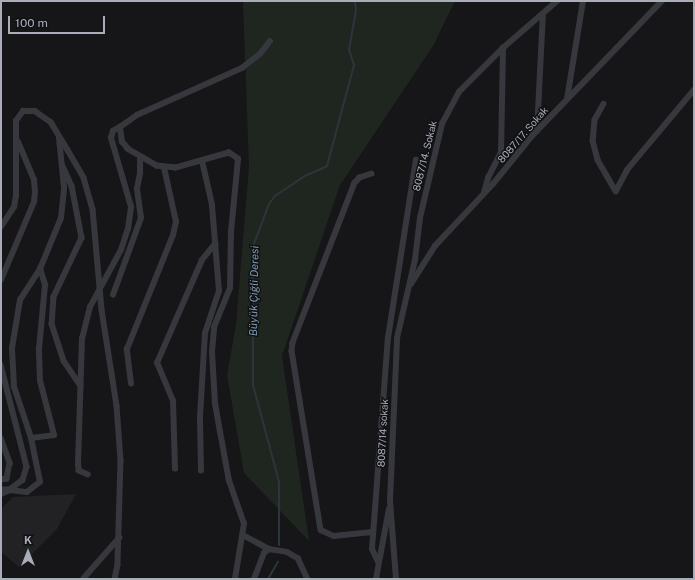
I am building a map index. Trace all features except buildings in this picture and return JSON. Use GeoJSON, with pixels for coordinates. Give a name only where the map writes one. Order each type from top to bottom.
{"type":"FeatureCollection","features":[{"type":"Feature","properties":{"kind":"street","name":"8087/14. Sokak"},"geometry":{"type":"LineString","coordinates":[[408,289],[415,260],[420,218],[442,124],[459,92],[503,48],[557,1]]}},
{"type":"Feature","properties":{"kind":"street"},"geometry":{"type":"LineString","coordinates":[[567,99],[583,1]]}},
{"type":"Feature","properties":{"kind":"street","name":"8087/17. Sokak"},"geometry":{"type":"LineString","coordinates":[[408,289],[435,246],[484,193],[536,132],[662,1]]}},
{"type":"Feature","properties":{"kind":"street"},"geometry":{"type":"LineString","coordinates":[[536,132],[543,14]]}},
{"type":"Feature","properties":{"kind":"street"},"geometry":{"type":"LineString","coordinates":[[88,475],[79,471],[78,465],[82,386],[82,339],[87,316],[100,285],[121,250],[128,229],[131,207],[110,138],[113,132],[137,115],[242,68],[260,54],[270,41]]}},
{"type":"Feature","properties":{"kind":"street"},"geometry":{"type":"LineString","coordinates":[[484,193],[488,178],[501,154],[503,48]]}},
{"type":"Feature","properties":{"kind":"street"},"geometry":{"type":"LineString","coordinates":[[604,104],[595,120],[593,141],[598,160],[616,191],[627,170],[694,90]]}},
{"type":"Feature","properties":{"kind":"street"},"geometry":{"type":"LineString","coordinates":[[1,228],[14,207],[16,196],[16,121],[20,113],[29,110],[43,114],[59,136],[84,178],[94,209],[102,310],[118,414],[121,461],[119,538],[115,579]]}},
{"type":"Feature","properties":{"kind":"street"},"geometry":{"type":"LineString","coordinates":[[120,127],[122,142],[140,158],[164,168],[176,168],[229,153],[238,159],[239,166],[230,232],[230,288],[214,327],[212,352],[218,423],[229,481],[244,524],[236,579]]}},
{"type":"Feature","properties":{"kind":"street"},"geometry":{"type":"LineString","coordinates":[[1,490],[27,492],[40,482],[31,438],[14,387],[12,348],[20,300],[40,269],[61,218],[64,188],[59,136]]}},
{"type":"Feature","properties":{"kind":"street"},"geometry":{"type":"LineString","coordinates":[[1,280],[34,202],[34,180],[17,140]]}},
{"type":"Feature","properties":{"kind":"street"},"geometry":{"type":"LineString","coordinates":[[113,295],[141,218],[137,188],[140,173],[140,158]]}},
{"type":"Feature","properties":{"kind":"street"},"geometry":{"type":"LineString","coordinates":[[378,562],[372,549],[372,532],[388,338],[416,160]]}},
{"type":"Feature","properties":{"kind":"street"},"geometry":{"type":"LineString","coordinates":[[201,471],[200,417],[205,333],[219,291],[212,206],[202,161]]}},
{"type":"Feature","properties":{"kind":"street"},"geometry":{"type":"LineString","coordinates":[[62,165],[72,186],[82,238],[54,297],[52,324],[64,361],[82,386]]}},
{"type":"Feature","properties":{"kind":"street"},"geometry":{"type":"LineString","coordinates":[[131,384],[126,349],[173,235],[176,222],[164,168]]}},
{"type":"Feature","properties":{"kind":"street"},"geometry":{"type":"LineString","coordinates":[[372,174],[360,178],[355,183],[293,342],[292,351],[322,530],[334,536],[372,532]]}},
{"type":"Feature","properties":{"kind":"street"},"geometry":{"type":"LineString","coordinates":[[175,469],[173,400],[157,363],[202,260],[215,244]]}},
{"type":"Feature","properties":{"kind":"street"},"geometry":{"type":"LineString","coordinates":[[31,438],[54,435],[40,381],[38,349],[45,285],[40,269]]}},
{"type":"Feature","properties":{"kind":"street","name":"8087/14 sokak"},"geometry":{"type":"LineString","coordinates":[[396,579],[390,501],[397,338],[408,289]]}},
{"type":"Feature","properties":{"kind":"street"},"geometry":{"type":"LineString","coordinates":[[1,365],[27,467],[23,480],[10,490],[1,494]]}},
{"type":"Feature","properties":{"kind":"street"},"geometry":{"type":"LineString","coordinates":[[1,438],[10,463],[7,478],[1,480]]}},
{"type":"Feature","properties":{"kind":"street"},"geometry":{"type":"LineString","coordinates":[[376,579],[390,501]]}},
{"type":"Feature","properties":{"kind":"street"},"geometry":{"type":"LineString","coordinates":[[243,535],[269,549],[287,552],[298,558],[308,579]]}},
{"type":"Feature","properties":{"kind":"street"},"geometry":{"type":"LineString","coordinates":[[83,579],[119,538]]}},
{"type":"Feature","properties":{"kind":"street"},"geometry":{"type":"LineString","coordinates":[[254,579],[264,553],[269,549]]}},
{"type":"Feature","properties":{"kind":"shaded area"},"geometry":{"type":"Polygon","coordinates":[[[243,1],[455,1],[433,46],[340,185],[282,356],[309,541],[244,473],[227,375],[236,325],[249,166],[243,1]]]}},
{"type":"Feature","properties":{"kind":"shaded area"},"geometry":{"type":"Polygon","coordinates":[[[76,494],[57,529],[19,567],[1,552],[1,509],[13,497],[76,494]]]}},
{"type":"Feature","properties":{"kind":"waterway","name":"Büyük Çiğli Deresi"},"geometry":{"type":"LineString","coordinates":[[279,545],[279,482],[253,385],[253,246],[269,204],[275,196],[305,176],[327,166],[354,65],[349,50],[356,12],[355,1]]}},
{"type":"Feature","properties":{"kind":"waterway","name":"Büyük Çiğli Deresi"},"geometry":{"type":"LineString","coordinates":[[268,579],[278,562]]}}]}
